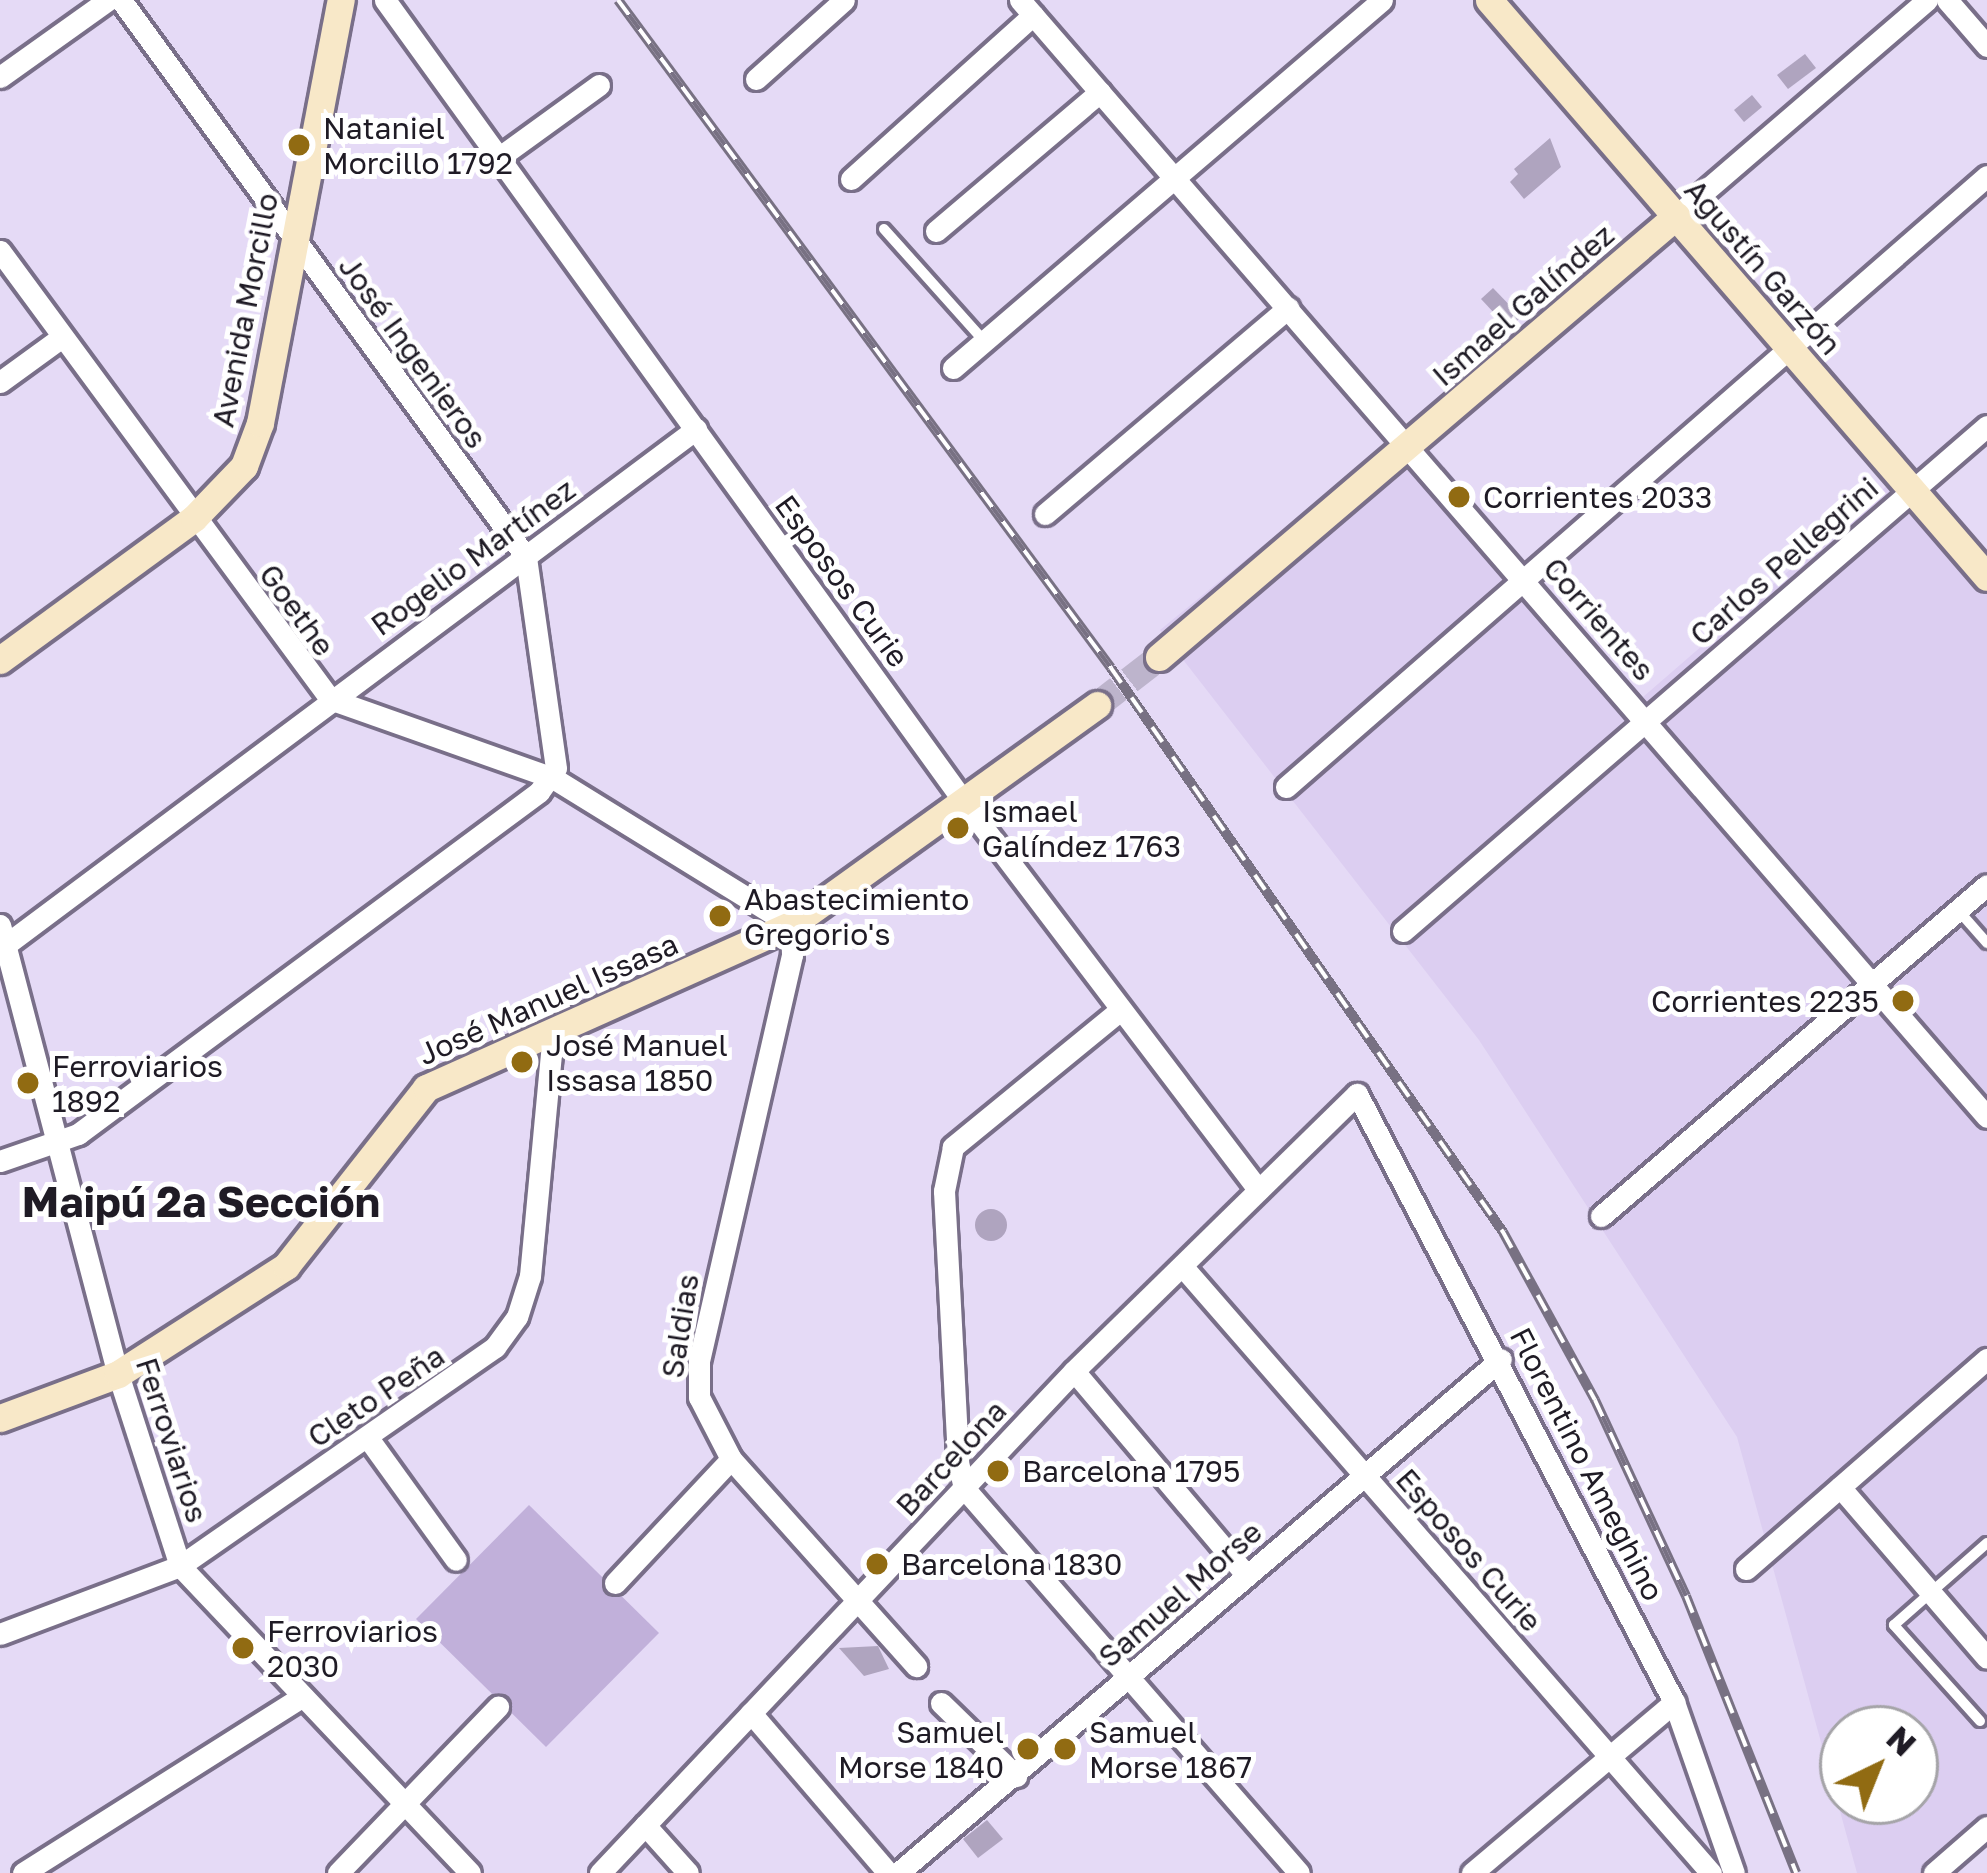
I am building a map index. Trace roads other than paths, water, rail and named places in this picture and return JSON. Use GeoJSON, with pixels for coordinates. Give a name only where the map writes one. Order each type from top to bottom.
{"type":"FeatureCollection","features":[{"type":"Feature","properties":{"kind":"main road","name":"Avenida Morcillo"},"geometry":{"type":"LineString","coordinates":[[0,660],[194,518],[244,466],[254,443],[341,0]]}},
{"type":"Feature","properties":{"kind":"main road","name":"Agustín Garzón"},"geometry":{"type":"LineString","coordinates":[[1489,0],[1987,577]]}},
{"type":"Feature","properties":{"kind":"main road","name":"Ismael Galíndez"},"geometry":{"type":"LineString","coordinates":[[1159,657],[1676,216]]}},
{"type":"Feature","properties":{"kind":"main road","name":"José Manuel Issasa"},"geometry":{"type":"LineString","coordinates":[[0,1418],[118,1374],[302,1252],[426,1088],[791,925],[1097,705]]}},
{"type":"Feature","properties":{"kind":"street"},"geometry":{"type":"LineString","coordinates":[[0,77],[108,0]]}},
{"type":"Feature","properties":{"kind":"street","name":"José Ingenieros"},"geometry":{"type":"LineString","coordinates":[[121,0],[526,556],[553,778]]}},
{"type":"Feature","properties":{"kind":"street","name":"Esposos Curie"},"geometry":{"type":"LineString","coordinates":[[385,0],[964,802],[1259,1190]]}},
{"type":"Feature","properties":{"kind":"street"},"geometry":{"type":"LineString","coordinates":[[756,79],[844,0]]}},
{"type":"Feature","properties":{"kind":"street"},"geometry":{"type":"LineString","coordinates":[[952,368],[1382,0]]}},
{"type":"Feature","properties":{"kind":"street","name":"Ismael Galíndez"},"geometry":{"type":"LineString","coordinates":[[1676,216],[1927,0]]}},
{"type":"Feature","properties":{"kind":"street"},"geometry":{"type":"LineString","coordinates":[[1947,0],[1987,46]]}},
{"type":"Feature","properties":{"kind":"street"},"geometry":{"type":"LineString","coordinates":[[850,178],[1026,7]]}},
{"type":"Feature","properties":{"kind":"street","name":"Corrientes"},"geometry":{"type":"LineString","coordinates":[[1026,7],[1875,981],[1987,1117]]}},
{"type":"Feature","properties":{"kind":"street"},"geometry":{"type":"LineString","coordinates":[[501,156],[599,85]]}},
{"type":"Feature","properties":{"kind":"street"},"geometry":{"type":"LineString","coordinates":[[936,231],[1100,92]]}},
{"type":"Feature","properties":{"kind":"street"},"geometry":{"type":"LineString","coordinates":[[1286,787],[1987,176]]}},
{"type":"Feature","properties":{"kind":"street","name":"Goethe"},"geometry":{"type":"LineString","coordinates":[[0,251],[330,699],[553,778],[791,925]]}},
{"type":"Feature","properties":{"kind":"street"},"geometry":{"type":"LineString","coordinates":[[1045,514],[1288,308]]}},
{"type":"Feature","properties":{"kind":"street"},"geometry":{"type":"LineString","coordinates":[[0,382],[62,337]]}},
{"type":"Feature","properties":{"kind":"street","name":"Carlos Pellegrini"},"geometry":{"type":"LineString","coordinates":[[1402,931],[1987,426]]}},
{"type":"Feature","properties":{"kind":"street","name":"Rogelio Martínez"},"geometry":{"type":"LineString","coordinates":[[3,937],[696,429]]}},
{"type":"Feature","properties":{"kind":"street"},"geometry":{"type":"LineString","coordinates":[[0,1161],[59,1145],[553,778]]}},
{"type":"Feature","properties":{"kind":"street"},"geometry":{"type":"LineString","coordinates":[[1601,1216],[1987,885]]}},
{"type":"Feature","properties":{"kind":"street","name":"Saldias"},"geometry":{"type":"LineString","coordinates":[[791,925],[792,956],[699,1360],[706,1419],[731,1459],[916,1666]]}},
{"type":"Feature","properties":{"kind":"street","name":"Ferroviarios"},"geometry":{"type":"LineString","coordinates":[[3,937],[118,1374],[180,1566],[470,1873]]}},
{"type":"Feature","properties":{"kind":"street"},"geometry":{"type":"LineString","coordinates":[[1119,1011],[953,1148],[944,1192],[964,1488],[1299,1873]]}},
{"type":"Feature","properties":{"kind":"street","name":"Cleto Peña"},"geometry":{"type":"LineString","coordinates":[[0,1634],[180,1566],[475,1366],[517,1317],[530,1276],[553,1034]]}},
{"type":"Feature","properties":{"kind":"street","name":"Barcelona"},"geometry":{"type":"LineString","coordinates":[[600,1873],[1074,1371],[1357,1094]]}},
{"type":"Feature","properties":{"kind":"street","name":"Florentino Ameghino"},"geometry":{"type":"LineString","coordinates":[[1357,1094],[1501,1359],[1674,1702],[1734,1873]]}},
{"type":"Feature","properties":{"kind":"street","name":"Esposos Curie"},"geometry":{"type":"LineString","coordinates":[[1182,1266],[1711,1873]]}},
{"type":"Feature","properties":{"kind":"street","name":"Samuel Morse"},"geometry":{"type":"LineString","coordinates":[[898,1873],[1501,1359]]}},
{"type":"Feature","properties":{"kind":"street"},"geometry":{"type":"LineString","coordinates":[[1746,1569],[1987,1359]]}},
{"type":"Feature","properties":{"kind":"street"},"geometry":{"type":"LineString","coordinates":[[1074,1371],[1247,1576]]}},
{"type":"Feature","properties":{"kind":"street"},"geometry":{"type":"LineString","coordinates":[[368,1438],[456,1560]]}},
{"type":"Feature","properties":{"kind":"street"},"geometry":{"type":"LineString","coordinates":[[615,1583],[731,1459]]}},
{"type":"Feature","properties":{"kind":"street"},"geometry":{"type":"LineString","coordinates":[[1840,1487],[1987,1658]]}},
{"type":"Feature","properties":{"kind":"street"},"geometry":{"type":"LineString","coordinates":[[23,1873],[303,1696]]}},
{"type":"Feature","properties":{"kind":"street"},"geometry":{"type":"LineString","coordinates":[[941,1702],[1016,1776]]}},
{"type":"Feature","properties":{"kind":"street"},"geometry":{"type":"LineString","coordinates":[[1472,1873],[1674,1702]]}},
{"type":"Feature","properties":{"kind":"street"},"geometry":{"type":"LineString","coordinates":[[338,1873],[498,1707]]}},
{"type":"Feature","properties":{"kind":"street"},"geometry":{"type":"LineString","coordinates":[[751,1713],[888,1873]]}},
{"type":"Feature","properties":{"kind":"street"},"geometry":{"type":"LineString","coordinates":[[645,1825],[688,1873]]}},
{"type":"Feature","properties":{"kind":"street"},"geometry":{"type":"LineString","coordinates":[[1934,1873],[1987,1827]]}},
{"type":"Feature","properties":{"kind":"street"},"geometry":{"type":"LineString","coordinates":[[0,1865],[8,1873]]}},
{"type":"Feature","properties":{"kind":"lane"},"geometry":{"type":"LineString","coordinates":[[884,229],[984,341]]}},
{"type":"Feature","properties":{"kind":"lane"},"geometry":{"type":"LineString","coordinates":[[1958,910],[1987,944]]}},
{"type":"Feature","properties":{"kind":"lane"},"geometry":{"type":"LineString","coordinates":[[1980,1721],[1894,1625],[1987,1543]]}},
{"type":"Feature","properties":{"kind":"tunnel"},"geometry":{"type":"LineString","coordinates":[[1097,705],[1159,657]]}},
{"type":"Feature","properties":{"kind":"railway"},"geometry":{"type":"LineString","coordinates":[[618,0],[1111,668],[1503,1232],[1595,1400],[1686,1596],[1796,1873]]}},
{"type":"Feature","properties":{"kind":"place","name":"Nataniel Morcillo 1792"},"geometry":{"type":"Point","coordinates":[299,145]}},
{"type":"Feature","properties":{"kind":"place","name":"Corrientes 2033"},"geometry":{"type":"Point","coordinates":[1459,497]}},
{"type":"Feature","properties":{"kind":"place","name":"Ismael Galíndez 1763"},"geometry":{"type":"Point","coordinates":[958,828]}},
{"type":"Feature","properties":{"kind":"place","name":"Abastecimiento Gregorio's"},"geometry":{"type":"Point","coordinates":[720,916]}},
{"type":"Feature","properties":{"kind":"place","name":"Corrientes 2235"},"geometry":{"type":"Point","coordinates":[1903,1001]}},
{"type":"Feature","properties":{"kind":"place","name":"José Manuel Issasa 1850"},"geometry":{"type":"Point","coordinates":[522,1062]}},
{"type":"Feature","properties":{"kind":"place","name":"Ferroviarios 1892"},"geometry":{"type":"Point","coordinates":[28,1083]}},
{"type":"Feature","properties":{"kind":"place","name":"Barcelona 1795"},"geometry":{"type":"Point","coordinates":[998,1471]}},
{"type":"Feature","properties":{"kind":"place","name":"Barcelona 1830"},"geometry":{"type":"Point","coordinates":[877,1564]}},
{"type":"Feature","properties":{"kind":"place","name":"Ferroviarios 2030"},"geometry":{"type":"Point","coordinates":[243,1648]}},
{"type":"Feature","properties":{"kind":"place","name":"Samuel Morse 1840"},"geometry":{"type":"Point","coordinates":[1028,1749]}},
{"type":"Feature","properties":{"kind":"place","name":"Samuel Morse 1867"},"geometry":{"type":"Point","coordinates":[1065,1749]}},
{"type":"Feature","properties":{"kind":"district","name":"Maipú 2ª Sección"},"geometry":{"type":"Point","coordinates":[201,1201]}}]}
